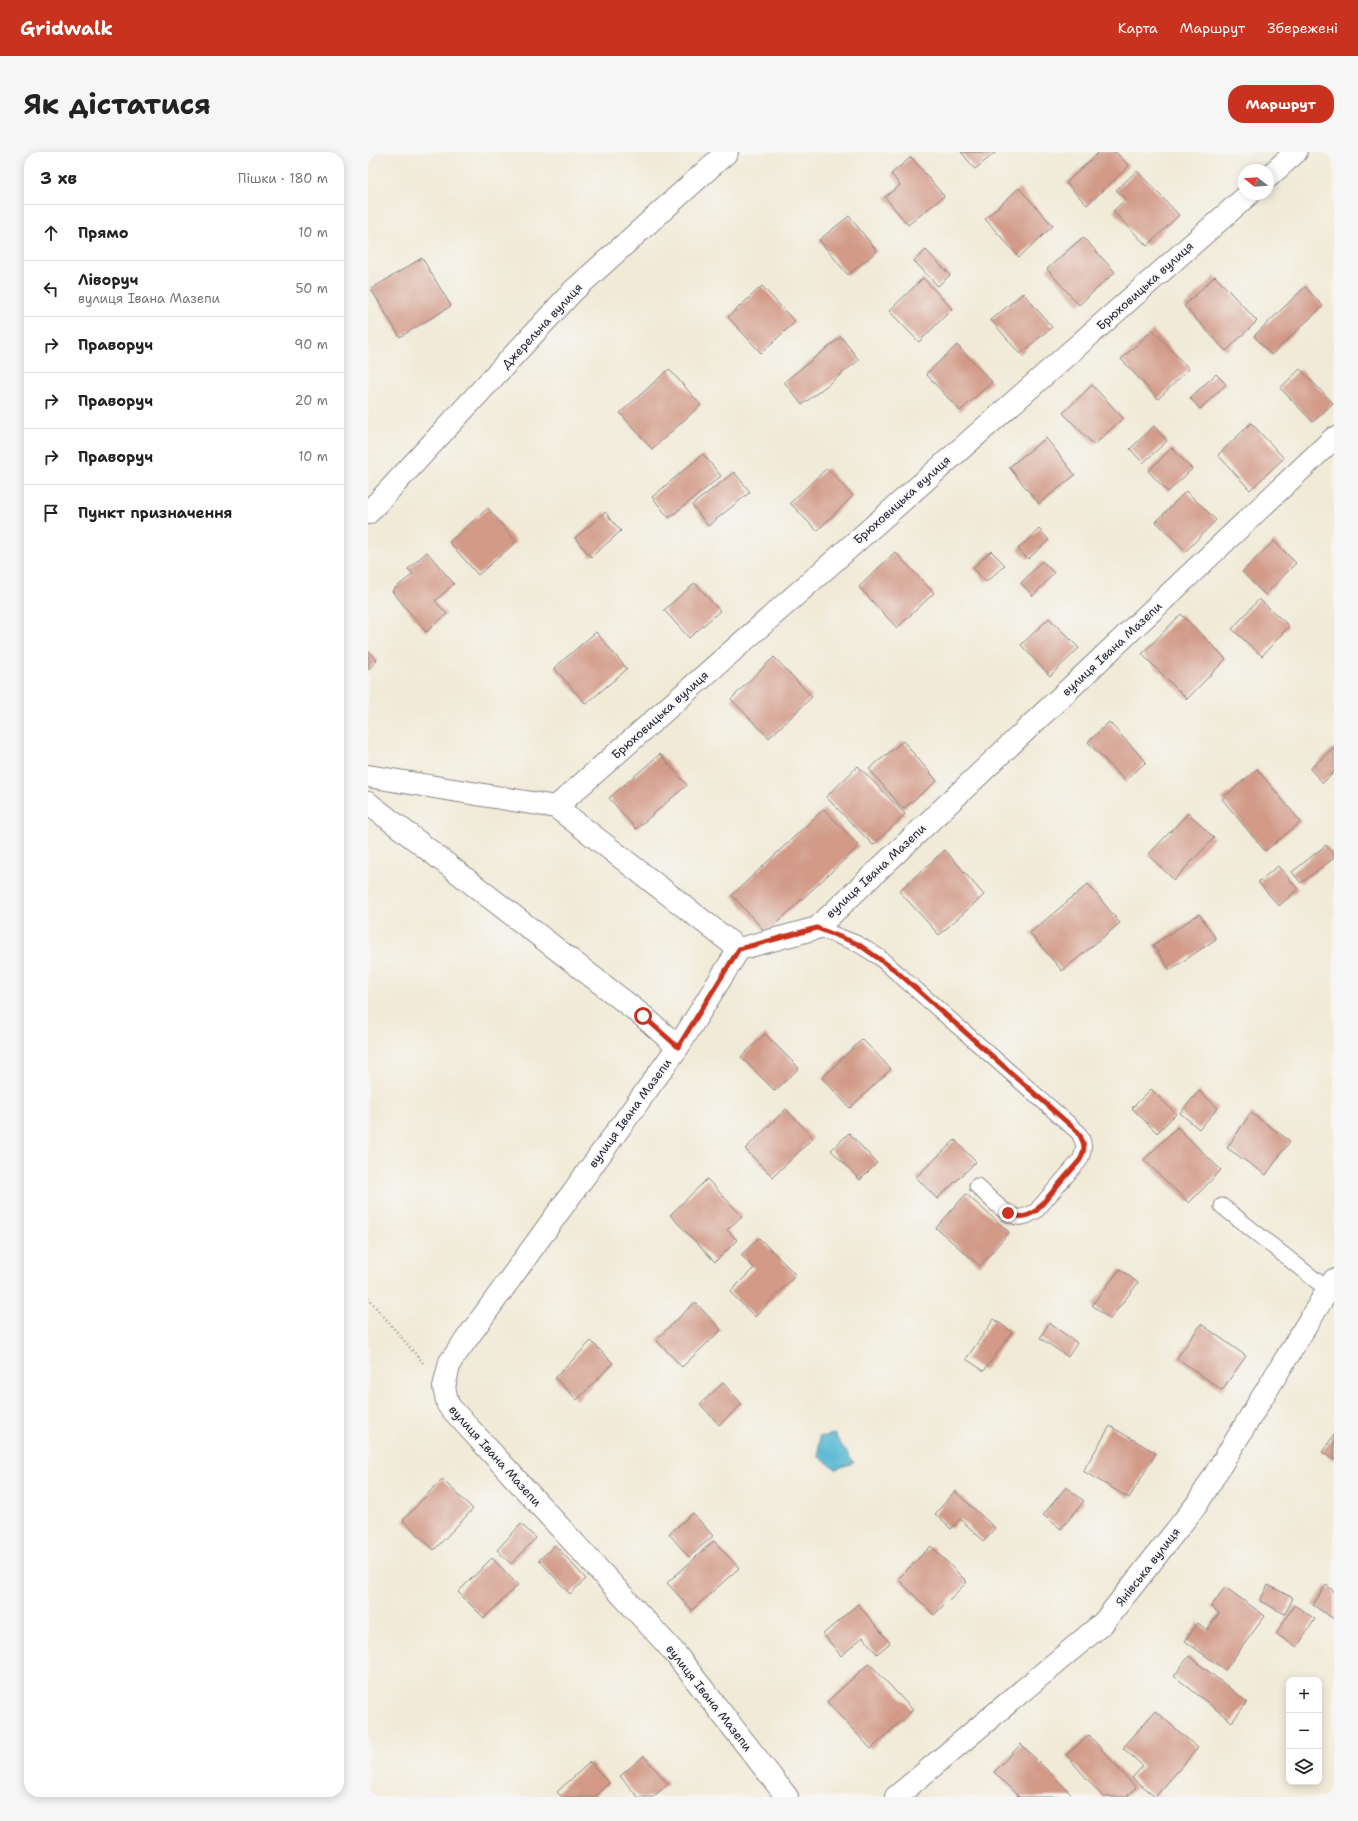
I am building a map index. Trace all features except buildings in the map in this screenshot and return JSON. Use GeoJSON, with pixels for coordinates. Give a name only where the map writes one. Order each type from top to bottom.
{"type":"FeatureCollection","features":[{"type":"Feature","properties":{"kind":"street","name":"Джерельна вулиця"},"geometry":{"type":"LineString","coordinates":[[368,513],[573,291],[727,152]]}},
{"type":"Feature","properties":{"kind":"street"},"geometry":{"type":"LineString","coordinates":[[1274,172],[1296,152]]}},
{"type":"Feature","properties":{"kind":"street","name":"Брюховицька вулиця"},"geometry":{"type":"LineString","coordinates":[[556,807],[1242,200]]}},
{"type":"Feature","properties":{"kind":"street","name":"вулиця Івана Мазепи"},"geometry":{"type":"LineString","coordinates":[[787,1797],[674,1652],[448,1406],[444,1387],[450,1362],[678,1047],[739,949],[817,928],[1334,438]]}},
{"type":"Feature","properties":{"kind":"street"},"geometry":{"type":"LineString","coordinates":[[368,776],[556,807],[739,949]]}},
{"type":"Feature","properties":{"kind":"street"},"geometry":{"type":"LineString","coordinates":[[368,803],[643,1016],[678,1047]]}},
{"type":"Feature","properties":{"kind":"street","name":"Янівська вулиця"},"geometry":{"type":"LineString","coordinates":[[896,1797],[1103,1623],[1197,1504],[1331,1285]]}},
{"type":"Feature","properties":{"kind":"lane"},"geometry":{"type":"LineString","coordinates":[[817,928],[858,944],[895,970],[1078,1132],[1083,1141],[1084,1151],[1080,1160],[1036,1211],[1027,1216],[1017,1217],[1008,1213],[977,1186]]}},
{"type":"Feature","properties":{"kind":"lane"},"geometry":{"type":"LineString","coordinates":[[1222,1206],[1331,1285]]}},
{"type":"Feature","properties":{"kind":"path"},"geometry":{"type":"LineString","coordinates":[[368,1298],[444,1387]]}},
{"type":"Feature","properties":{"kind":"water"},"geometry":{"type":"Polygon","coordinates":[[[834,1434],[854,1463],[836,1469],[819,1457],[819,1437],[834,1434]]]}},
{"type":"Feature","properties":{"kind":"route"},"geometry":{"type":"LineString","coordinates":[[643,1016],[678,1047],[739,949],[817,928],[858,944],[879,957],[895,970],[1078,1132],[1083,1141],[1084,1151],[1080,1160],[1036,1211],[1027,1216],[1017,1217],[1008,1213]]}}]}
